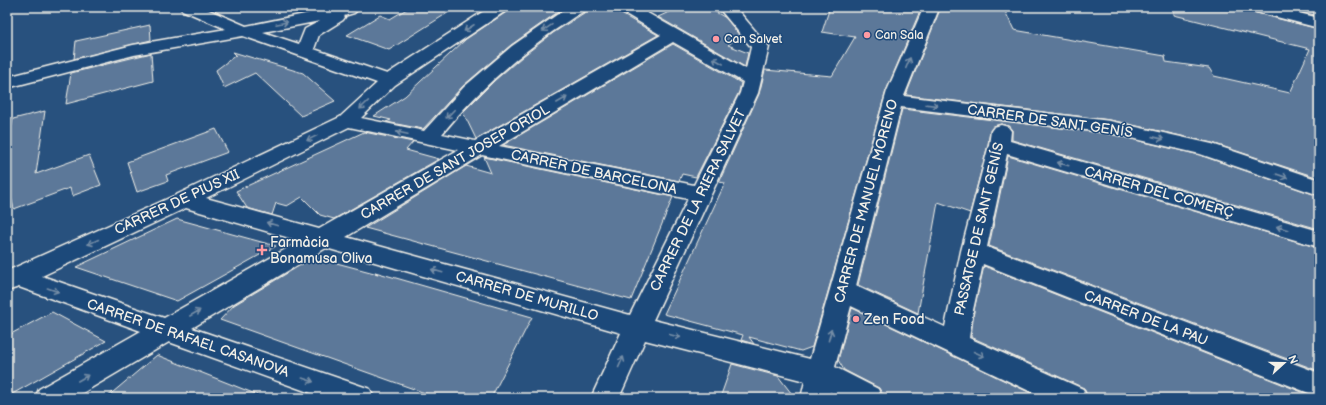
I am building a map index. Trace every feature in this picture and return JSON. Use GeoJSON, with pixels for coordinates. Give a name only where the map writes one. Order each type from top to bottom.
{"type":"FeatureCollection","features":[{"type":"Feature","properties":{"kind":"street"},"geometry":{"type":"LineString","coordinates":[[188,7],[244,31],[389,81]]}},
{"type":"Feature","properties":{"kind":"street","name":"CARRER DE PIUS XII"},"geometry":{"type":"LineString","coordinates":[[12,279],[184,200],[347,121],[389,81],[501,7]]}},
{"type":"Feature","properties":{"kind":"street"},"geometry":{"type":"LineString","coordinates":[[429,138],[439,125],[495,69],[527,42],[580,7]]}},
{"type":"Feature","properties":{"kind":"street"},"geometry":{"type":"LineString","coordinates":[[625,7],[752,80]]}},
{"type":"Feature","properties":{"kind":"street","name":"CARRER DE LA RIERA SALVET"},"geometry":{"type":"LineString","coordinates":[[605,398],[637,327],[749,93],[760,47],[726,7]]}},
{"type":"Feature","properties":{"kind":"street","name":"CARRER DE MANUEL MORENO"},"geometry":{"type":"LineString","coordinates":[[817,386],[894,100],[930,11],[930,7]]}},
{"type":"Feature","properties":{"kind":"street"},"geometry":{"type":"LineString","coordinates":[[1255,7],[1319,23]]}},
{"type":"Feature","properties":{"kind":"street"},"geometry":{"type":"LineString","coordinates":[[7,83],[133,50],[244,31],[350,8]]}},
{"type":"Feature","properties":{"kind":"street"},"geometry":{"type":"LineString","coordinates":[[305,52],[311,33],[350,8]]}},
{"type":"Feature","properties":{"kind":"street","name":"CARRER DE SANT JOSEP ORIOL"},"geometry":{"type":"LineString","coordinates":[[49,398],[673,35]]}},
{"type":"Feature","properties":{"kind":"street","name":"CARRER DE SANT GENÍS"},"geometry":{"type":"LineString","coordinates":[[894,100],[1110,128],[1205,149],[1319,188]]}},
{"type":"Feature","properties":{"kind":"street","name":"PASSATGE DE SANT GENÍS"},"geometry":{"type":"LineString","coordinates":[[954,343],[973,251],[999,145],[1004,114]]}},
{"type":"Feature","properties":{"kind":"street","name":"CARRER DE BARCELONA"},"geometry":{"type":"LineString","coordinates":[[347,121],[701,194]]}},
{"type":"Feature","properties":{"kind":"street","name":"CARRER DEL COMERÇ"},"geometry":{"type":"LineString","coordinates":[[999,145],[1319,239]]}},
{"type":"Feature","properties":{"kind":"street","name":"CARRER DE MURILLO"},"geometry":{"type":"LineString","coordinates":[[184,200],[637,327],[817,386],[868,398]]}},
{"type":"Feature","properties":{"kind":"street","name":"CARRER DE LA PAU"},"geometry":{"type":"LineString","coordinates":[[973,251],[1319,385]]}},
{"type":"Feature","properties":{"kind":"street","name":"CARRER DE RAFAEL CASANOVA"},"geometry":{"type":"LineString","coordinates":[[12,279],[166,330],[360,398]]}},
{"type":"Feature","properties":{"kind":"street"},"geometry":{"type":"LineString","coordinates":[[842,291],[1073,398]]}},
{"type":"Feature","properties":{"kind":"building"},"geometry":{"type":"Polygon","coordinates":[[[410,7],[457,7],[389,50],[347,35],[380,15],[390,19],[410,7]]]}},
{"type":"Feature","properties":{"kind":"building"},"geometry":{"type":"Polygon","coordinates":[[[510,7],[565,7],[511,45],[463,86],[423,129],[386,122],[391,120],[374,116],[405,96],[466,39],[508,11],[510,7]]]}},
{"type":"Feature","properties":{"kind":"building"},"geometry":{"type":"Polygon","coordinates":[[[589,7],[609,7],[658,35],[476,139],[463,112],[495,80],[523,56],[553,33],[587,11],[589,7]]]}},
{"type":"Feature","properties":{"kind":"building","name":"Can Salvet"},"geometry":{"type":"Polygon","coordinates":[[[680,7],[707,7],[726,18],[740,36],[728,45],[748,53],[745,67],[658,17],[680,7]]]}},
{"type":"Feature","properties":{"kind":"building"},"geometry":{"type":"Polygon","coordinates":[[[830,7],[920,7],[920,11],[886,91],[812,347],[801,351],[749,337],[754,344],[741,340],[743,335],[664,314],[725,183],[719,182],[759,94],[765,70],[832,76],[855,37],[822,32],[830,7]]]}},
{"type":"Feature","properties":{"kind":"building"},"geometry":{"type":"Polygon","coordinates":[[[940,7],[1003,7],[1014,30],[1165,56],[1166,62],[1209,68],[1214,76],[1290,93],[1310,49],[1174,15],[1174,7],[1246,7],[1249,11],[1319,29],[1319,178],[1212,143],[1110,120],[906,95],[940,7]]]}},
{"type":"Feature","properties":{"kind":"building"},"geometry":{"type":"Polygon","coordinates":[[[1280,7],[1319,7],[1319,16],[1280,7]]]}},
{"type":"Feature","properties":{"kind":"building"},"geometry":{"type":"Polygon","coordinates":[[[150,25],[151,40],[74,59],[76,41],[150,25]]]}},
{"type":"Feature","properties":{"kind":"building"},"geometry":{"type":"Polygon","coordinates":[[[673,44],[741,83],[739,92],[696,177],[682,174],[679,181],[503,145],[673,44]]]}},
{"type":"Feature","properties":{"kind":"building"},"geometry":{"type":"Polygon","coordinates":[[[233,52],[303,73],[335,101],[301,116],[255,73],[224,88],[216,70],[236,55],[233,52]]]}},
{"type":"Feature","properties":{"kind":"building"},"geometry":{"type":"Polygon","coordinates":[[[151,53],[153,81],[66,104],[71,73],[151,53]]]}},
{"type":"Feature","properties":{"kind":"building"},"geometry":{"type":"Polygon","coordinates":[[[902,109],[1110,134],[1200,155],[1319,196],[1319,229],[1012,140],[1012,130],[1008,126],[1001,124],[994,126],[990,131],[988,145],[970,213],[938,202],[918,313],[858,285],[902,109]]]}},
{"type":"Feature","properties":{"kind":"building"},"geometry":{"type":"Polygon","coordinates":[[[45,111],[36,174],[89,155],[101,185],[72,196],[70,188],[14,209],[7,181],[7,150],[13,119],[45,111]]]}},
{"type":"Feature","properties":{"kind":"building"},"geometry":{"type":"Polygon","coordinates":[[[216,129],[228,152],[166,175],[168,181],[137,192],[127,162],[216,129]]]}},
{"type":"Feature","properties":{"kind":"building"},"geometry":{"type":"Polygon","coordinates":[[[364,132],[413,142],[406,150],[439,159],[334,219],[320,215],[302,197],[287,206],[276,203],[272,215],[247,208],[236,191],[364,132]]]}},
{"type":"Feature","properties":{"kind":"building"},"geometry":{"type":"Polygon","coordinates":[[[1008,156],[1319,248],[1319,371],[989,246],[1008,156]]]}},
{"type":"Feature","properties":{"kind":"building"},"geometry":{"type":"Polygon","coordinates":[[[484,157],[673,197],[631,300],[365,228],[466,166],[491,173],[484,157]]]}},
{"type":"Feature","properties":{"kind":"building"},"geometry":{"type":"Polygon","coordinates":[[[177,219],[276,246],[177,301],[76,267],[177,219]]]}},
{"type":"Feature","properties":{"kind":"building"},"geometry":{"type":"Polygon","coordinates":[[[314,257],[378,274],[375,272],[532,317],[491,398],[439,398],[220,320],[234,305],[314,257]]]}},
{"type":"Feature","properties":{"kind":"building"},"geometry":{"type":"Polygon","coordinates":[[[984,266],[1317,398],[1088,398],[1084,388],[971,337],[974,310],[984,266]]]}},
{"type":"Feature","properties":{"kind":"building"},"geometry":{"type":"Polygon","coordinates":[[[852,308],[1041,398],[891,398],[882,393],[879,388],[844,370],[838,360],[852,308]]]}},
{"type":"Feature","properties":{"kind":"building"},"geometry":{"type":"Polygon","coordinates":[[[52,312],[106,341],[7,397],[7,336],[52,312]]]}},
{"type":"Feature","properties":{"kind":"building"},"geometry":{"type":"Polygon","coordinates":[[[157,355],[263,397],[263,398],[106,398],[157,355]]]}},
{"type":"Feature","properties":{"kind":"building"},"geometry":{"type":"Polygon","coordinates":[[[732,364],[778,376],[795,398],[720,398],[732,364]]]}},
{"type":"Feature","properties":{"kind":"place","name":"Can Sala"},"geometry":{"type":"Point","coordinates":[867,35]}},
{"type":"Feature","properties":{"kind":"place","name":"Can Salvet"},"geometry":{"type":"Point","coordinates":[716,39]}},
{"type":"Feature","properties":{"kind":"place","name":"Farmàcia Bonamusa Oliva"},"geometry":{"type":"Point","coordinates":[262,250]}},
{"type":"Feature","properties":{"kind":"place","name":"Zen Food"},"geometry":{"type":"Point","coordinates":[856,319]}}]}
